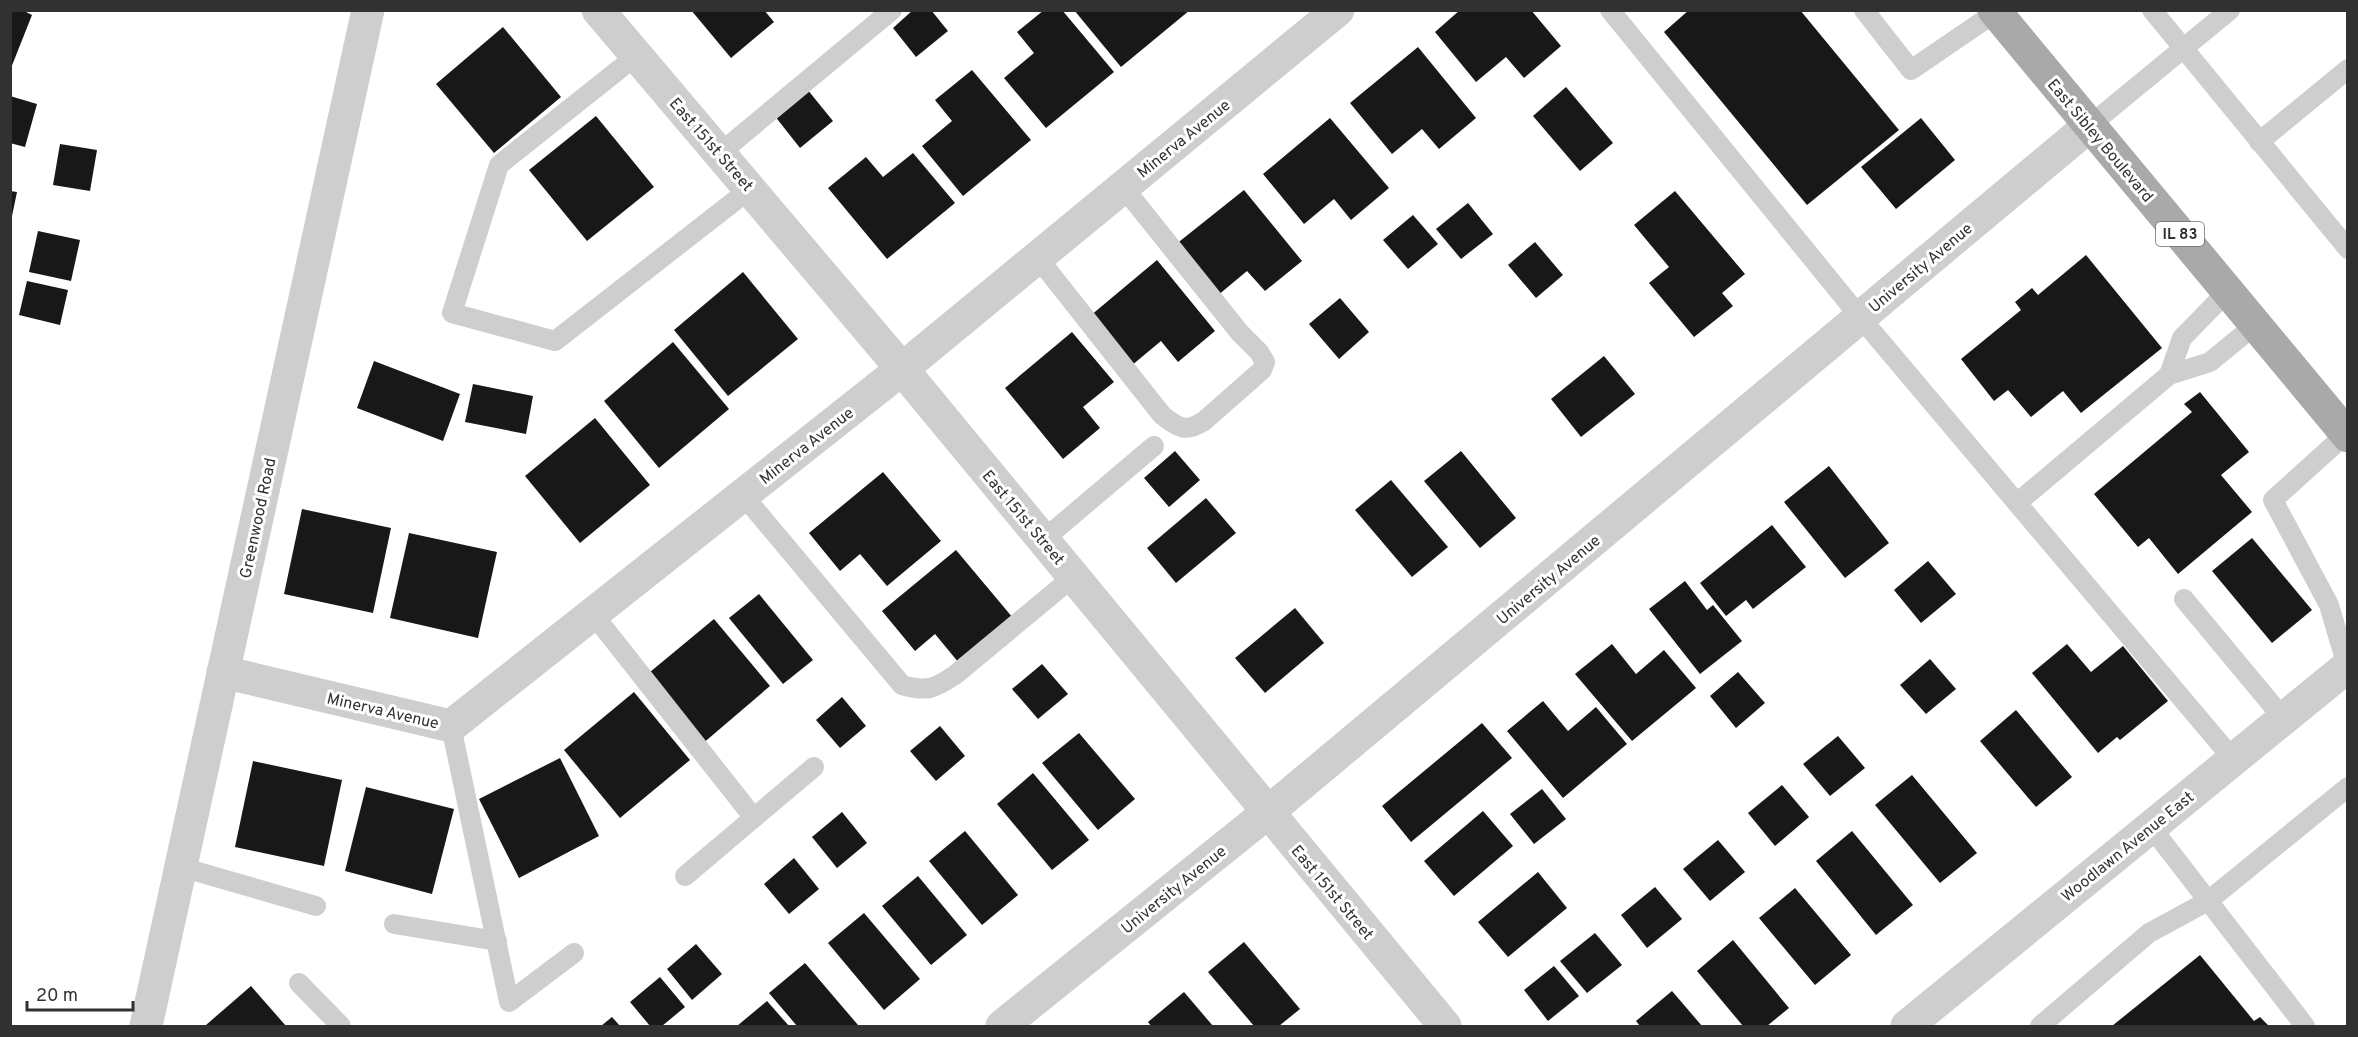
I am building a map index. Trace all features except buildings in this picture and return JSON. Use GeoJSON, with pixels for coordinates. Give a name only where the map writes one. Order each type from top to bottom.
{"type":"FeatureCollection","features":[{"type":"Feature","properties":{"kind":"main road","name":"East Sibley Boulevard"},"geometry":{"type":"LineString","coordinates":[[1996,11],[2347,435]]}},
{"type":"Feature","properties":{"kind":"street","name":"Greenwood Road"},"geometry":{"type":"LineString","coordinates":[[146,1026],[368,10]]}},
{"type":"Feature","properties":{"kind":"street","name":"East 151st Street"},"geometry":{"type":"LineString","coordinates":[[598,10],[902,369],[1445,1026]]}},
{"type":"Feature","properties":{"kind":"street","name":"Minerva Avenue"},"geometry":{"type":"LineString","coordinates":[[223,672],[451,726],[902,369],[1338,10]]}},
{"type":"Feature","properties":{"kind":"street","name":"University Avenue"},"geometry":{"type":"LineString","coordinates":[[1002,1026],[1267,813],[2089,126]]}},
{"type":"Feature","properties":{"kind":"street","name":"Woodlawn Avenue East"},"geometry":{"type":"LineString","coordinates":[[1907,1026],[2348,666]]}},
{"type":"Feature","properties":{"kind":"lane"},"geometry":{"type":"LineString","coordinates":[[720,153],[892,10]]}},
{"type":"Feature","properties":{"kind":"lane"},"geometry":{"type":"LineString","coordinates":[[1610,10],[1860,317],[2233,759]]}},
{"type":"Feature","properties":{"kind":"lane"},"geometry":{"type":"LineString","coordinates":[[1864,10],[1911,70],[1996,11]]}},
{"type":"Feature","properties":{"kind":"lane"},"geometry":{"type":"LineString","coordinates":[[2152,10],[2182,50],[2348,249]]}},
{"type":"Feature","properties":{"kind":"lane"},"geometry":{"type":"LineString","coordinates":[[2089,126],[2230,10]]}},
{"type":"Feature","properties":{"kind":"lane"},"geometry":{"type":"LineString","coordinates":[[636,56],[499,165],[453,313],[555,341],[750,189]]}},
{"type":"Feature","properties":{"kind":"lane"},"geometry":{"type":"LineString","coordinates":[[2259,142],[2348,69]]}},
{"type":"Feature","properties":{"kind":"lane"},"geometry":{"type":"LineString","coordinates":[[1038,258],[1162,415],[1178,428],[1185,429],[1204,421],[1262,370],[1265,362],[1123,187]]}},
{"type":"Feature","properties":{"kind":"lane"},"geometry":{"type":"LineString","coordinates":[[2169,375],[2182,338],[2227,292]]}},
{"type":"Feature","properties":{"kind":"lane"},"geometry":{"type":"LineString","coordinates":[[2017,503],[2169,375],[2210,362],[2255,325]]}},
{"type":"Feature","properties":{"kind":"lane"},"geometry":{"type":"LineString","coordinates":[[2347,435],[2273,500],[2329,605],[2348,666]]}},
{"type":"Feature","properties":{"kind":"lane"},"geometry":{"type":"LineString","coordinates":[[1042,540],[1154,446]]}},
{"type":"Feature","properties":{"kind":"lane"},"geometry":{"type":"LineString","coordinates":[[744,495],[902,685],[921,690],[938,686],[955,675],[1073,577]]}},
{"type":"Feature","properties":{"kind":"lane"},"geometry":{"type":"LineString","coordinates":[[2184,599],[2283,718]]}},
{"type":"Feature","properties":{"kind":"lane"},"geometry":{"type":"LineString","coordinates":[[593,614],[754,818]]}},
{"type":"Feature","properties":{"kind":"lane"},"geometry":{"type":"LineString","coordinates":[[451,726],[510,1002],[574,953]]}},
{"type":"Feature","properties":{"kind":"lane"},"geometry":{"type":"LineString","coordinates":[[685,876],[814,767]]}},
{"type":"Feature","properties":{"kind":"lane"},"geometry":{"type":"LineString","coordinates":[[2040,1026],[2149,933],[2208,901],[2348,787]]}},
{"type":"Feature","properties":{"kind":"lane"},"geometry":{"type":"LineString","coordinates":[[2151,827],[2305,1026]]}},
{"type":"Feature","properties":{"kind":"lane"},"geometry":{"type":"LineString","coordinates":[[181,867],[316,906]]}},
{"type":"Feature","properties":{"kind":"lane"},"geometry":{"type":"LineString","coordinates":[[394,924],[497,941]]}},
{"type":"Feature","properties":{"kind":"lane"},"geometry":{"type":"LineString","coordinates":[[299,983],[341,1026]]}}]}
